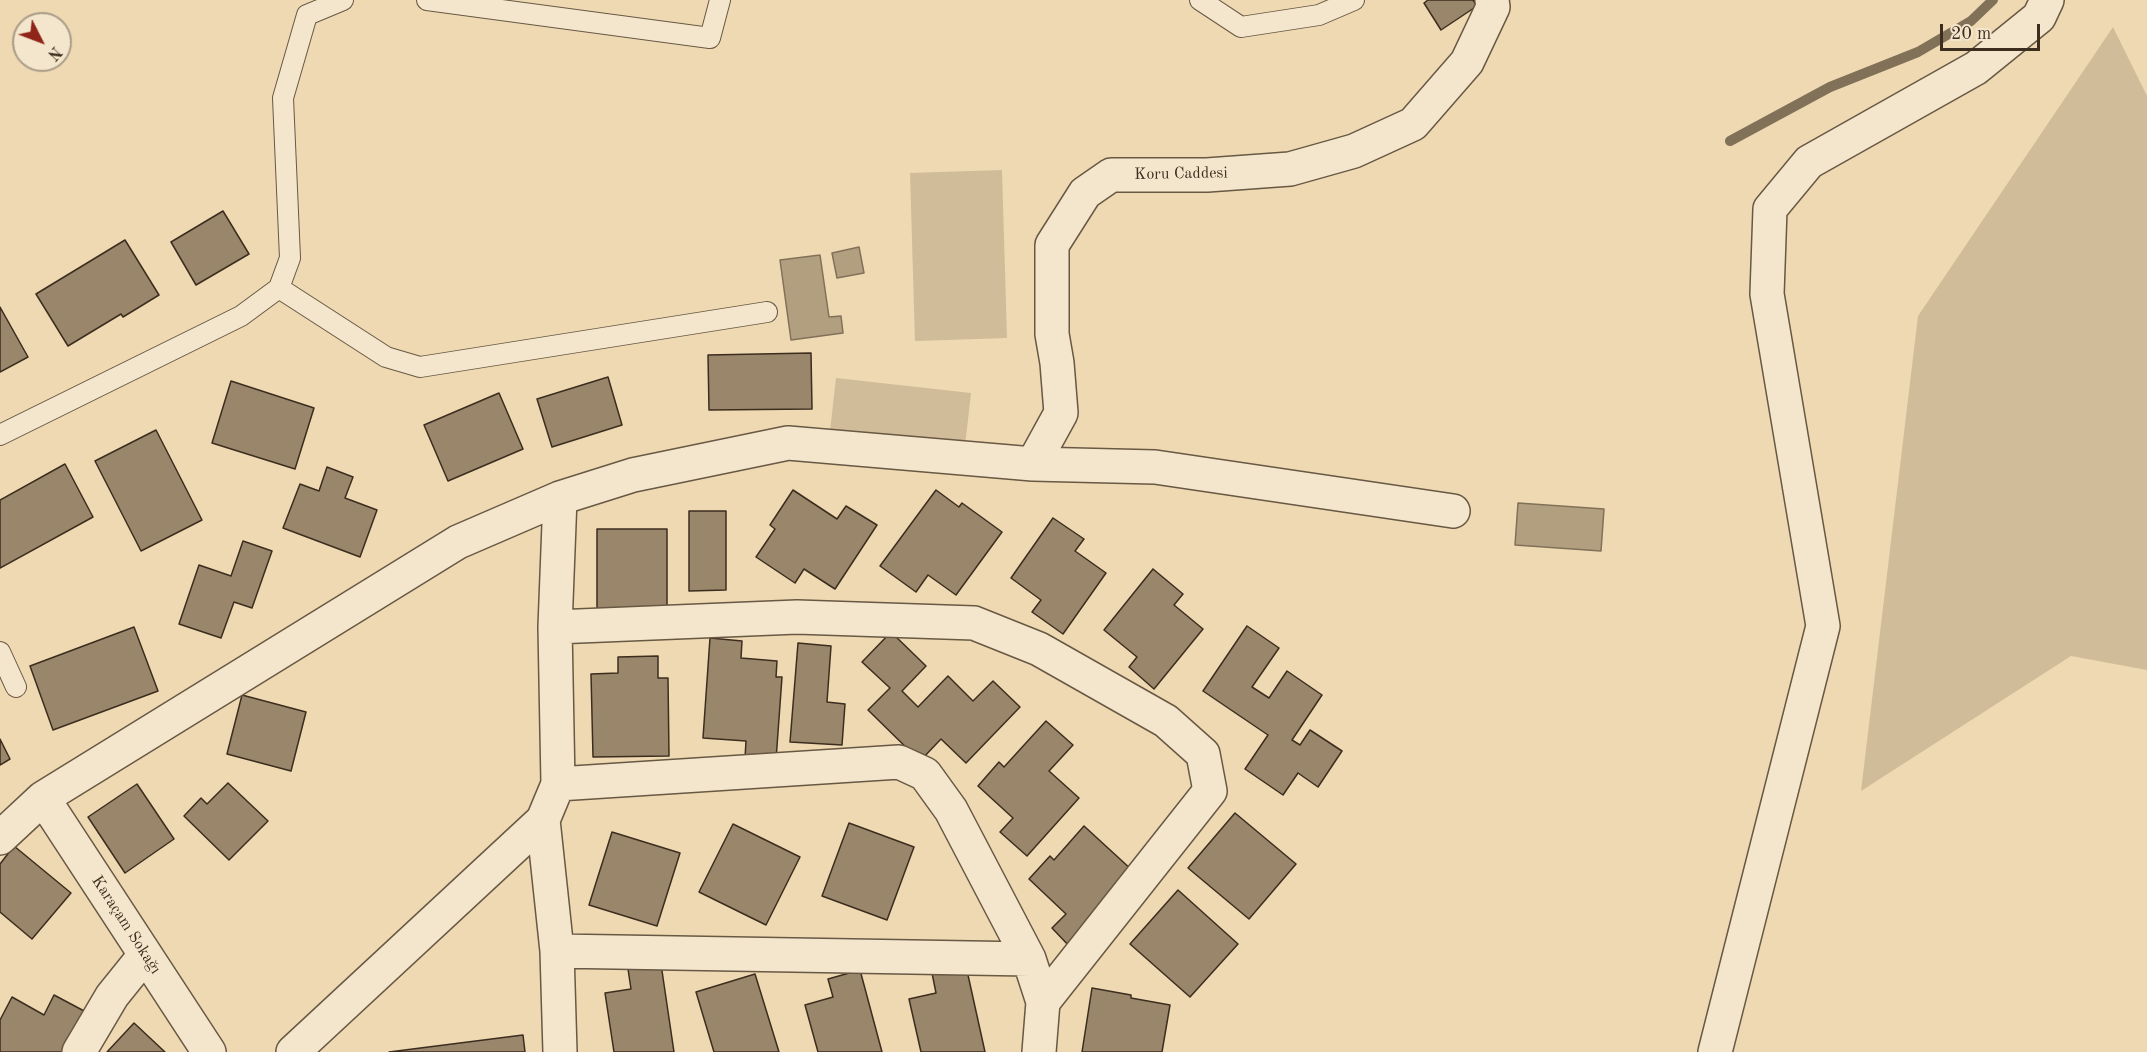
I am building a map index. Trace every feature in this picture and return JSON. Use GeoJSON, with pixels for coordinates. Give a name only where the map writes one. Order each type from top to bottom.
{"type":"FeatureCollection","features":[{"type":"Feature","properties":{"kind":"street","name":"Koru Caddesi"},"geometry":{"type":"LineString","coordinates":[[1033,465],[1061,413],[1052,334],[1052,245],[1085,193],[1110,175],[1207,174],[1290,169],[1354,151],[1413,124],[1467,62],[1493,7],[1492,0]]}},
{"type":"Feature","properties":{"kind":"street"},"geometry":{"type":"LineString","coordinates":[[1715,1052],[1823,626],[1767,294],[1770,208],[1809,162],[1976,68],[2038,17],[2047,0]]}},
{"type":"Feature","properties":{"kind":"street"},"geometry":{"type":"LineString","coordinates":[[0,838],[43,798],[458,542],[560,498],[633,475],[788,443],[1033,465],[1155,467],[1453,512]]}},
{"type":"Feature","properties":{"kind":"street"},"geometry":{"type":"LineString","coordinates":[[293,1052],[543,820],[558,784],[555,627],[560,498]]}},
{"type":"Feature","properties":{"kind":"street"},"geometry":{"type":"LineString","coordinates":[[555,627],[797,617],[974,623],[1039,649],[1166,722],[1203,754],[1210,791],[1043,1002]]}},
{"type":"Feature","properties":{"kind":"street"},"geometry":{"type":"LineString","coordinates":[[558,784],[899,762],[924,774],[951,810],[1029,959],[1043,1002],[1039,1052]]}},
{"type":"Feature","properties":{"kind":"street","name":"Karaçam Sokağı"},"geometry":{"type":"LineString","coordinates":[[43,798],[209,1052]]}},
{"type":"Feature","properties":{"kind":"street"},"geometry":{"type":"LineString","coordinates":[[543,820],[557,951],[560,1052]]}},
{"type":"Feature","properties":{"kind":"street"},"geometry":{"type":"LineString","coordinates":[[557,951],[1029,959]]}},
{"type":"Feature","properties":{"kind":"street"},"geometry":{"type":"LineString","coordinates":[[79,1052],[112,996],[145,955]]}},
{"type":"Feature","properties":{"kind":"lane"},"geometry":{"type":"LineString","coordinates":[[0,435],[241,316],[279,288],[290,258],[283,98],[307,15],[340,0]]}},
{"type":"Feature","properties":{"kind":"lane"},"geometry":{"type":"LineString","coordinates":[[427,0],[557,8],[710,38],[720,0]]}},
{"type":"Feature","properties":{"kind":"lane"},"geometry":{"type":"LineString","coordinates":[[1200,0],[1241,27],[1319,15],[1354,0]]}},
{"type":"Feature","properties":{"kind":"lane"},"geometry":{"type":"LineString","coordinates":[[279,288],[386,357],[420,367],[766,312]]}},
{"type":"Feature","properties":{"kind":"lane"},"geometry":{"type":"LineString","coordinates":[[0,652],[16,687]]}},
{"type":"Feature","properties":{"kind":"shaded area"},"geometry":{"type":"Polygon","coordinates":[[[2113,27],[2147,96],[2147,670],[2071,656],[1861,791],[1918,316],[2113,27]]]}},
{"type":"Feature","properties":{"kind":"shaded area"},"geometry":{"type":"Polygon","coordinates":[[[1002,170],[1007,338],[915,341],[910,173],[1002,170]]]}},
{"type":"Feature","properties":{"kind":"shaded area"},"geometry":{"type":"Polygon","coordinates":[[[859,247],[864,273],[837,278],[832,253],[859,247]]]}},
{"type":"Feature","properties":{"kind":"shaded area"},"geometry":{"type":"Polygon","coordinates":[[[820,255],[829,317],[841,316],[843,333],[791,340],[780,260],[820,255]]]}},
{"type":"Feature","properties":{"kind":"shaded area"},"geometry":{"type":"Polygon","coordinates":[[[836,378],[971,393],[965,446],[830,431],[836,378]]]}},
{"type":"Feature","properties":{"kind":"shaded area"},"geometry":{"type":"Polygon","coordinates":[[[1518,503],[1604,509],[1601,551],[1515,545],[1518,503]]]}},
{"type":"Feature","properties":{"kind":"building"},"geometry":{"type":"Polygon","coordinates":[[[1428,0],[1473,0],[1477,6],[1441,30],[1424,3],[1428,0]]]}},
{"type":"Feature","properties":{"kind":"building"},"geometry":{"type":"Polygon","coordinates":[[[223,211],[249,254],[196,285],[171,242],[223,211]]]}},
{"type":"Feature","properties":{"kind":"building"},"geometry":{"type":"Polygon","coordinates":[[[125,240],[159,295],[123,317],[121,314],[68,346],[36,294],[125,240]]]}},
{"type":"Feature","properties":{"kind":"building"},"geometry":{"type":"Polygon","coordinates":[[[0,307],[28,357],[0,372],[0,307]]]}},
{"type":"Feature","properties":{"kind":"building"},"geometry":{"type":"Polygon","coordinates":[[[811,353],[812,409],[709,410],[708,355],[811,353]]]}},
{"type":"Feature","properties":{"kind":"building"},"geometry":{"type":"Polygon","coordinates":[[[608,377],[622,425],[552,447],[537,399],[608,377]]]}},
{"type":"Feature","properties":{"kind":"building"},"geometry":{"type":"Polygon","coordinates":[[[231,381],[314,408],[295,469],[212,443],[231,381]]]}},
{"type":"Feature","properties":{"kind":"building"},"geometry":{"type":"Polygon","coordinates":[[[499,393],[523,449],[448,481],[424,425],[499,393]]]}},
{"type":"Feature","properties":{"kind":"building"},"geometry":{"type":"Polygon","coordinates":[[[156,430],[202,520],[141,551],[95,461],[156,430]]]}},
{"type":"Feature","properties":{"kind":"building"},"geometry":{"type":"Polygon","coordinates":[[[65,464],[93,517],[0,568],[0,500],[65,464]]]}},
{"type":"Feature","properties":{"kind":"building"},"geometry":{"type":"Polygon","coordinates":[[[327,467],[353,477],[345,498],[377,510],[360,557],[283,528],[300,484],[319,491],[327,467]]]}},
{"type":"Feature","properties":{"kind":"building"},"geometry":{"type":"Polygon","coordinates":[[[793,490],[837,519],[846,506],[877,525],[835,589],[804,569],[795,583],[756,557],[775,529],[770,525],[793,490]]]}},
{"type":"Feature","properties":{"kind":"building"},"geometry":{"type":"Polygon","coordinates":[[[936,490],[959,507],[962,503],[1002,532],[956,595],[928,575],[916,592],[880,566],[936,490]]]}},
{"type":"Feature","properties":{"kind":"building"},"geometry":{"type":"Polygon","coordinates":[[[689,511],[726,511],[726,590],[689,591],[689,511]]]}},
{"type":"Feature","properties":{"kind":"building"},"geometry":{"type":"Polygon","coordinates":[[[1053,518],[1084,539],[1075,551],[1106,573],[1063,634],[1032,612],[1041,600],[1011,578],[1053,518]]]}},
{"type":"Feature","properties":{"kind":"building"},"geometry":{"type":"Polygon","coordinates":[[[597,529],[667,529],[667,610],[597,610],[597,529]]]}},
{"type":"Feature","properties":{"kind":"building"},"geometry":{"type":"Polygon","coordinates":[[[243,541],[272,551],[252,608],[234,602],[221,638],[179,624],[199,565],[231,576],[243,541]]]}},
{"type":"Feature","properties":{"kind":"building"},"geometry":{"type":"Polygon","coordinates":[[[1153,569],[1183,594],[1174,605],[1203,629],[1154,689],[1129,667],[1137,657],[1104,630],[1153,569]]]}},
{"type":"Feature","properties":{"kind":"building"},"geometry":{"type":"Polygon","coordinates":[[[1247,626],[1279,648],[1252,687],[1269,698],[1287,671],[1322,695],[1292,740],[1300,745],[1310,730],[1342,751],[1318,787],[1298,773],[1283,795],[1245,769],[1268,735],[1203,691],[1247,626]]]}},
{"type":"Feature","properties":{"kind":"building"},"geometry":{"type":"Polygon","coordinates":[[[134,627],[158,691],[53,730],[30,666],[134,627]]]}},
{"type":"Feature","properties":{"kind":"building"},"geometry":{"type":"Polygon","coordinates":[[[891,632],[926,666],[902,691],[918,707],[948,676],[973,701],[993,681],[1020,707],[966,763],[941,739],[920,761],[868,710],[890,688],[862,662],[891,632]]]}},
{"type":"Feature","properties":{"kind":"building"},"geometry":{"type":"Polygon","coordinates":[[[710,638],[742,641],[741,658],[777,661],[776,677],[782,677],[776,760],[745,758],[746,741],[703,738],[710,638]]]}},
{"type":"Feature","properties":{"kind":"building"},"geometry":{"type":"Polygon","coordinates":[[[798,643],[831,646],[827,702],[845,704],[842,745],[790,742],[798,643]]]}},
{"type":"Feature","properties":{"kind":"building"},"geometry":{"type":"Polygon","coordinates":[[[658,656],[658,678],[668,678],[669,756],[593,757],[591,674],[618,673],[618,657],[658,656]]]}},
{"type":"Feature","properties":{"kind":"building"},"geometry":{"type":"Polygon","coordinates":[[[242,695],[306,712],[291,771],[227,754],[242,695]]]}},
{"type":"Feature","properties":{"kind":"building"},"geometry":{"type":"Polygon","coordinates":[[[1046,721],[1073,745],[1049,771],[1079,798],[1027,856],[1000,832],[1013,818],[978,786],[999,762],[1004,767],[1046,721]]]}},
{"type":"Feature","properties":{"kind":"building"},"geometry":{"type":"Polygon","coordinates":[[[0,739],[10,759],[0,765],[0,739]]]}},
{"type":"Feature","properties":{"kind":"building"},"geometry":{"type":"Polygon","coordinates":[[[228,783],[268,821],[229,860],[184,816],[201,798],[207,804],[228,783]]]}},
{"type":"Feature","properties":{"kind":"building"},"geometry":{"type":"Polygon","coordinates":[[[137,784],[174,839],[125,873],[88,817],[137,784]]]}},
{"type":"Feature","properties":{"kind":"building"},"geometry":{"type":"Polygon","coordinates":[[[1235,813],[1296,864],[1249,919],[1188,868],[1235,813]]]}},
{"type":"Feature","properties":{"kind":"building"},"geometry":{"type":"Polygon","coordinates":[[[849,823],[914,847],[887,920],[822,896],[849,823]]]}},
{"type":"Feature","properties":{"kind":"building"},"geometry":{"type":"Polygon","coordinates":[[[733,824],[800,857],[766,925],[699,892],[733,824]]]}},
{"type":"Feature","properties":{"kind":"building"},"geometry":{"type":"Polygon","coordinates":[[[1084,826],[1133,871],[1071,948],[1052,928],[1066,914],[1029,879],[1050,856],[1054,860],[1084,826]]]}},
{"type":"Feature","properties":{"kind":"building"},"geometry":{"type":"Polygon","coordinates":[[[612,832],[680,853],[657,926],[589,905],[612,832]]]}},
{"type":"Feature","properties":{"kind":"building"},"geometry":{"type":"Polygon","coordinates":[[[14,846],[71,893],[32,939],[0,912],[0,864],[14,846]]]}},
{"type":"Feature","properties":{"kind":"building"},"geometry":{"type":"Polygon","coordinates":[[[1178,890],[1238,944],[1190,997],[1130,944],[1178,890]]]}},
{"type":"Feature","properties":{"kind":"building"},"geometry":{"type":"Polygon","coordinates":[[[661,964],[674,1052],[614,1052],[605,993],[631,989],[628,969],[661,964]]]}},
{"type":"Feature","properties":{"kind":"building"},"geometry":{"type":"Polygon","coordinates":[[[966,966],[985,1052],[921,1052],[909,999],[936,993],[932,973],[966,966]]]}},
{"type":"Feature","properties":{"kind":"building"},"geometry":{"type":"Polygon","coordinates":[[[860,970],[882,1052],[818,1052],[805,1005],[833,997],[828,979],[860,970]]]}},
{"type":"Feature","properties":{"kind":"building"},"geometry":{"type":"Polygon","coordinates":[[[755,974],[779,1052],[714,1052],[696,992],[755,974]]]}},
{"type":"Feature","properties":{"kind":"building"},"geometry":{"type":"Polygon","coordinates":[[[1092,988],[1170,1005],[1162,1052],[1082,1052],[1092,988]]]}},
{"type":"Feature","properties":{"kind":"building"},"geometry":{"type":"Polygon","coordinates":[[[54,995],[86,1012],[64,1052],[0,1052],[0,1020],[12,997],[44,1015],[54,995]]]}},
{"type":"Feature","properties":{"kind":"building"},"geometry":{"type":"Polygon","coordinates":[[[134,1023],[165,1052],[107,1052],[134,1023]]]}},
{"type":"Feature","properties":{"kind":"building"},"geometry":{"type":"Polygon","coordinates":[[[523,1035],[525,1052],[389,1052],[523,1035]]]}},
{"type":"Feature","properties":{"kind":"waterway"},"geometry":{"type":"LineString","coordinates":[[1730,141],[1830,87],[1918,52],[1971,21],[1993,0]]}}]}
